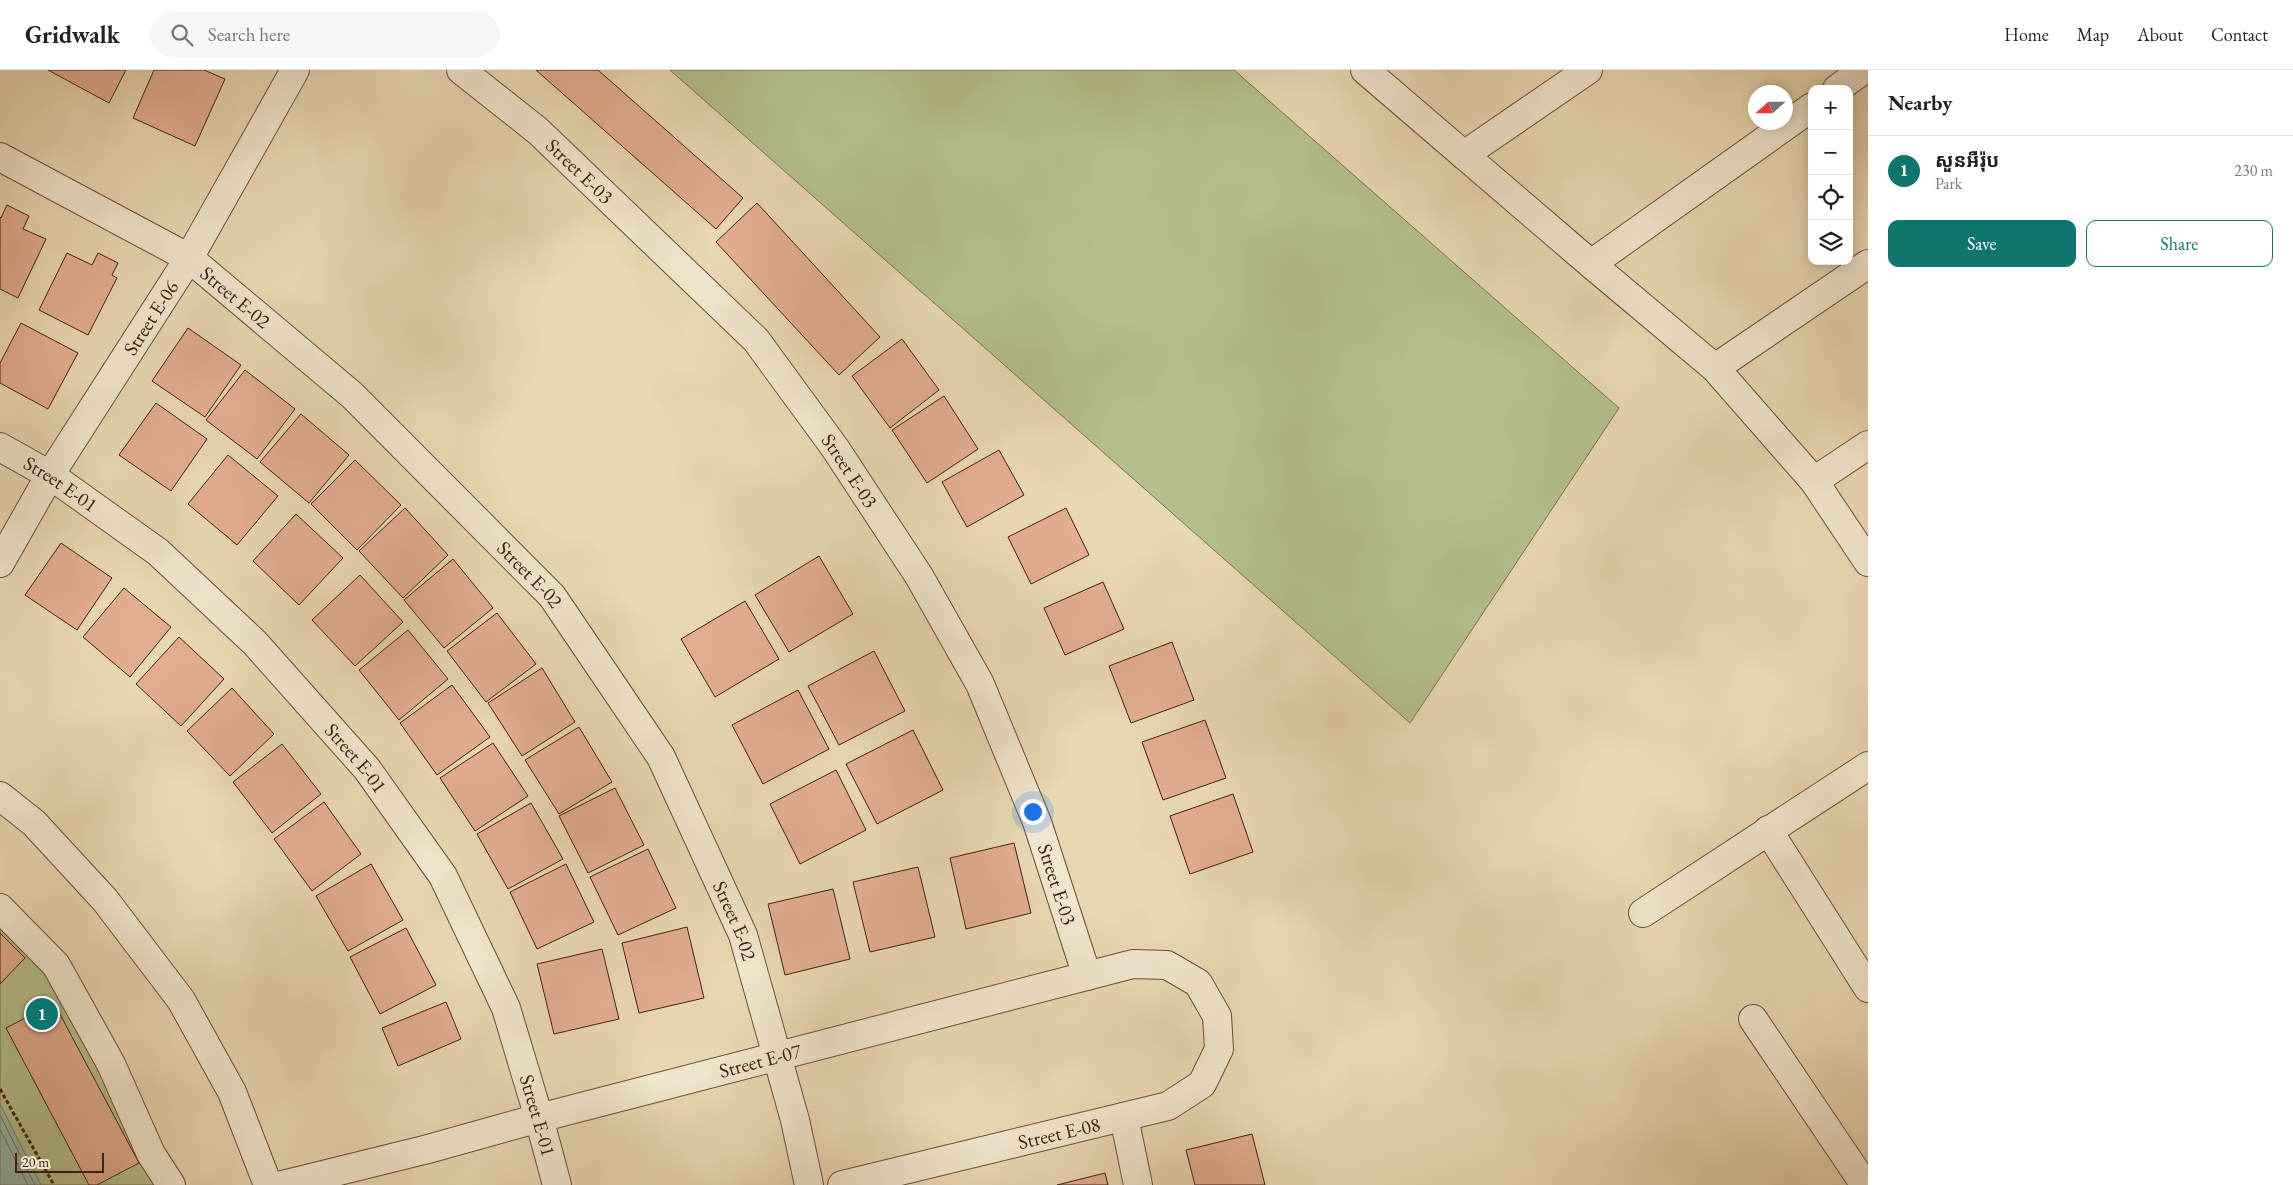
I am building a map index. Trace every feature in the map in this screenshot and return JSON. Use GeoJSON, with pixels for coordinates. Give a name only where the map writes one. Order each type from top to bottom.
{"type":"FeatureCollection","features":[{"type":"Feature","properties":{"kind":"street","name":"Street E-06"},"geometry":{"type":"LineString","coordinates":[[0,563],[50,475],[189,258],[295,70]]}},
{"type":"Feature","properties":{"kind":"street","name":"Street E-03"},"geometry":{"type":"LineString","coordinates":[[461,70],[538,131],[756,340],[835,448],[919,576],[980,684],[1037,822],[1087,976]]}},
{"type":"Feature","properties":{"kind":"street"},"geometry":{"type":"LineString","coordinates":[[1365,70],[1715,368],[1814,481],[1868,562]]}},
{"type":"Feature","properties":{"kind":"street"},"geometry":{"type":"LineString","coordinates":[[1464,155],[1588,70]]}},
{"type":"Feature","properties":{"kind":"street"},"geometry":{"type":"LineString","coordinates":[[1842,85],[1863,70]]}},
{"type":"Feature","properties":{"kind":"street"},"geometry":{"type":"LineString","coordinates":[[1591,264],[1808,110]]}},
{"type":"Feature","properties":{"kind":"street","name":"Street E-02"},"geometry":{"type":"LineString","coordinates":[[0,157],[189,258],[352,395],[552,596],[660,757],[743,935],[795,1120],[809,1185]]}},
{"type":"Feature","properties":{"kind":"street"},"geometry":{"type":"LineString","coordinates":[[1715,368],[1868,264]]}},
{"type":"Feature","properties":{"kind":"street"},"geometry":{"type":"LineString","coordinates":[[1814,481],[1868,445]]}},
{"type":"Feature","properties":{"kind":"street","name":"Street E-01"},"geometry":{"type":"LineString","coordinates":[[0,448],[50,475],[158,552],[255,643],[367,769],[443,876],[506,1008],[557,1185]]}},
{"type":"Feature","properties":{"kind":"street"},"geometry":{"type":"LineString","coordinates":[[1643,913],[1868,766]]}},
{"type":"Feature","properties":{"kind":"street"},"geometry":{"type":"LineString","coordinates":[[0,796],[34,823],[105,900],[182,1000],[232,1092],[268,1185]]}},
{"type":"Feature","properties":{"kind":"street"},"geometry":{"type":"LineString","coordinates":[[1768,830],[1868,988]]}},
{"type":"Feature","properties":{"kind":"street"},"geometry":{"type":"LineString","coordinates":[[0,908],[56,964],[111,1064],[151,1154],[171,1185]]}},
{"type":"Feature","properties":{"kind":"street","name":"Street E-07"},"geometry":{"type":"LineString","coordinates":[[282,1185],[428,1150],[539,1118],[1133,964],[1167,965],[1198,983],[1217,1016]]}},
{"type":"Feature","properties":{"kind":"street","name":"Street E-08"},"geometry":{"type":"LineString","coordinates":[[842,1185],[1168,1106],[1202,1084],[1219,1049],[1217,1016]]}},
{"type":"Feature","properties":{"kind":"street"},"geometry":{"type":"LineString","coordinates":[[1753,1019],[1864,1185]]}},
{"type":"Feature","properties":{"kind":"street"},"geometry":{"type":"LineString","coordinates":[[1124,1117],[1138,1185]]}},
{"type":"Feature","properties":{"kind":"path"},"geometry":{"type":"LineString","coordinates":[[0,1089],[54,1185]]}},
{"type":"Feature","properties":{"kind":"green space"},"geometry":{"type":"Polygon","coordinates":[[[670,70],[1234,70],[1619,408],[1410,723],[670,70]]]}},
{"type":"Feature","properties":{"kind":"green space"},"geometry":{"type":"Polygon","coordinates":[[[0,909],[56,965],[171,1185],[0,1185],[0,909]]]}},
{"type":"Feature","properties":{"kind":"water"},"geometry":{"type":"Polygon","coordinates":[[[0,1104],[41,1185],[0,1185],[0,1104]]]}},
{"type":"Feature","properties":{"kind":"building"},"geometry":{"type":"Polygon","coordinates":[[[48,70],[126,70],[109,103],[48,70]]]}},
{"type":"Feature","properties":{"kind":"building"},"geometry":{"type":"Polygon","coordinates":[[[154,70],[204,70],[225,79],[195,146],[133,118],[154,70]]]}},
{"type":"Feature","properties":{"kind":"building"},"geometry":{"type":"Polygon","coordinates":[[[536,70],[598,70],[743,198],[716,229],[536,70]]]}},
{"type":"Feature","properties":{"kind":"building"},"geometry":{"type":"Polygon","coordinates":[[[757,203],[880,337],[839,375],[716,242],[757,203]]]}},
{"type":"Feature","properties":{"kind":"building"},"geometry":{"type":"Polygon","coordinates":[[[7,205],[29,216],[23,229],[46,239],[18,298],[0,289],[0,217],[7,205]]]}},
{"type":"Feature","properties":{"kind":"building"},"geometry":{"type":"Polygon","coordinates":[[[67,253],[92,265],[98,253],[118,263],[112,275],[117,278],[88,335],[39,310],[67,253]]]}},
{"type":"Feature","properties":{"kind":"building"},"geometry":{"type":"Polygon","coordinates":[[[21,323],[78,353],[48,409],[0,383],[0,363],[21,323]]]}},
{"type":"Feature","properties":{"kind":"building"},"geometry":{"type":"Polygon","coordinates":[[[188,328],[241,365],[205,417],[152,381],[188,328]]]}},
{"type":"Feature","properties":{"kind":"building"},"geometry":{"type":"Polygon","coordinates":[[[902,339],[939,390],[890,428],[852,376],[902,339]]]}},
{"type":"Feature","properties":{"kind":"building"},"geometry":{"type":"Polygon","coordinates":[[[245,370],[295,409],[257,459],[206,420],[245,370]]]}},
{"type":"Feature","properties":{"kind":"building"},"geometry":{"type":"Polygon","coordinates":[[[944,396],[978,449],[927,483],[892,430],[944,396]]]}},
{"type":"Feature","properties":{"kind":"building"},"geometry":{"type":"Polygon","coordinates":[[[156,403],[207,439],[171,491],[119,455],[156,403]]]}},
{"type":"Feature","properties":{"kind":"building"},"geometry":{"type":"Polygon","coordinates":[[[301,414],[349,455],[309,503],[260,462],[301,414]]]}},
{"type":"Feature","properties":{"kind":"building"},"geometry":{"type":"Polygon","coordinates":[[[999,450],[1024,495],[967,527],[942,482],[999,450]]]}},
{"type":"Feature","properties":{"kind":"building"},"geometry":{"type":"Polygon","coordinates":[[[228,455],[278,496],[237,545],[188,504],[228,455]]]}},
{"type":"Feature","properties":{"kind":"building"},"geometry":{"type":"Polygon","coordinates":[[[355,460],[401,505],[357,550],[311,504],[355,460]]]}},
{"type":"Feature","properties":{"kind":"building"},"geometry":{"type":"Polygon","coordinates":[[[405,508],[448,555],[403,598],[359,551],[405,508]]]}},
{"type":"Feature","properties":{"kind":"building"},"geometry":{"type":"Polygon","coordinates":[[[1066,508],[1089,555],[1031,584],[1008,537],[1066,508]]]}},
{"type":"Feature","properties":{"kind":"building"},"geometry":{"type":"Polygon","coordinates":[[[296,514],[343,558],[299,605],[253,561],[296,514]]]}},
{"type":"Feature","properties":{"kind":"building"},"geometry":{"type":"Polygon","coordinates":[[[61,543],[112,578],[77,630],[25,595],[61,543]]]}},
{"type":"Feature","properties":{"kind":"building"},"geometry":{"type":"Polygon","coordinates":[[[819,556],[853,614],[789,652],[755,595],[819,556]]]}},
{"type":"Feature","properties":{"kind":"building"},"geometry":{"type":"Polygon","coordinates":[[[453,559],[493,608],[444,648],[404,600],[453,559]]]}},
{"type":"Feature","properties":{"kind":"building"},"geometry":{"type":"Polygon","coordinates":[[[360,575],[403,622],[355,666],[312,620],[360,575]]]}},
{"type":"Feature","properties":{"kind":"building"},"geometry":{"type":"Polygon","coordinates":[[[1103,582],[1124,629],[1065,655],[1044,608],[1103,582]]]}},
{"type":"Feature","properties":{"kind":"building"},"geometry":{"type":"Polygon","coordinates":[[[124,588],[171,627],[130,677],[83,637],[124,588]]]}},
{"type":"Feature","properties":{"kind":"building"},"geometry":{"type":"Polygon","coordinates":[[[745,601],[779,659],[715,697],[681,639],[745,601]]]}},
{"type":"Feature","properties":{"kind":"building"},"geometry":{"type":"Polygon","coordinates":[[[497,613],[536,664],[486,702],[447,651],[497,613]]]}},
{"type":"Feature","properties":{"kind":"building"},"geometry":{"type":"Polygon","coordinates":[[[408,630],[448,679],[399,720],[359,670],[408,630]]]}},
{"type":"Feature","properties":{"kind":"building"},"geometry":{"type":"Polygon","coordinates":[[[179,637],[224,679],[181,726],[136,684],[179,637]]]}},
{"type":"Feature","properties":{"kind":"building"},"geometry":{"type":"Polygon","coordinates":[[[1172,642],[1194,700],[1131,723],[1109,666],[1172,642]]]}},
{"type":"Feature","properties":{"kind":"building"},"geometry":{"type":"Polygon","coordinates":[[[874,651],[905,711],[839,745],[808,686],[874,651]]]}},
{"type":"Feature","properties":{"kind":"building"},"geometry":{"type":"Polygon","coordinates":[[[542,668],[575,722],[522,756],[488,703],[542,668]]]}},
{"type":"Feature","properties":{"kind":"building"},"geometry":{"type":"Polygon","coordinates":[[[452,685],[490,737],[437,775],[400,723],[452,685]]]}},
{"type":"Feature","properties":{"kind":"building"},"geometry":{"type":"Polygon","coordinates":[[[232,688],[274,734],[230,776],[187,731],[232,688]]]}},
{"type":"Feature","properties":{"kind":"building"},"geometry":{"type":"Polygon","coordinates":[[[798,690],[829,749],[763,784],[732,725],[798,690]]]}},
{"type":"Feature","properties":{"kind":"building"},"geometry":{"type":"Polygon","coordinates":[[[1205,720],[1226,778],[1163,800],[1142,742],[1205,720]]]}},
{"type":"Feature","properties":{"kind":"building"},"geometry":{"type":"Polygon","coordinates":[[[579,727],[612,782],[559,814],[525,760],[579,727]]]}},
{"type":"Feature","properties":{"kind":"building"},"geometry":{"type":"Polygon","coordinates":[[[913,730],[943,790],[877,824],[846,764],[913,730]]]}},
{"type":"Feature","properties":{"kind":"building"},"geometry":{"type":"Polygon","coordinates":[[[493,743],[528,796],[475,831],[440,778],[493,743]]]}},
{"type":"Feature","properties":{"kind":"building"},"geometry":{"type":"Polygon","coordinates":[[[282,744],[321,794],[272,833],[233,782],[282,744]]]}},
{"type":"Feature","properties":{"kind":"building"},"geometry":{"type":"Polygon","coordinates":[[[836,770],[866,830],[800,864],[770,804],[836,770]]]}},
{"type":"Feature","properties":{"kind":"building"},"geometry":{"type":"Polygon","coordinates":[[[615,788],[644,845],[588,873],[559,816],[615,788]]]}},
{"type":"Feature","properties":{"kind":"building"},"geometry":{"type":"Polygon","coordinates":[[[1233,794],[1253,852],[1190,874],[1170,816],[1233,794]]]}},
{"type":"Feature","properties":{"kind":"building"},"geometry":{"type":"Polygon","coordinates":[[[324,802],[361,854],[312,891],[274,839],[324,802]]]}},
{"type":"Feature","properties":{"kind":"building"},"geometry":{"type":"Polygon","coordinates":[[[531,803],[563,859],[508,889],[477,834],[531,803]]]}},
{"type":"Feature","properties":{"kind":"building"},"geometry":{"type":"Polygon","coordinates":[[[1014,843],[1031,913],[966,929],[950,858],[1014,843]]]}},
{"type":"Feature","properties":{"kind":"building"},"geometry":{"type":"Polygon","coordinates":[[[648,849],[676,908],[618,935],[590,877],[648,849]]]}},
{"type":"Feature","properties":{"kind":"building"},"geometry":{"type":"Polygon","coordinates":[[[371,864],[403,920],[348,951],[316,896],[371,864]]]}},
{"type":"Feature","properties":{"kind":"building"},"geometry":{"type":"Polygon","coordinates":[[[566,864],[594,922],[537,949],[510,892],[566,864]]]}},
{"type":"Feature","properties":{"kind":"building"},"geometry":{"type":"Polygon","coordinates":[[[918,867],[935,937],[870,952],[853,882],[918,867]]]}},
{"type":"Feature","properties":{"kind":"building"},"geometry":{"type":"Polygon","coordinates":[[[833,889],[850,959],[785,975],[768,904],[833,889]]]}},
{"type":"Feature","properties":{"kind":"building"},"geometry":{"type":"Polygon","coordinates":[[[687,927],[704,998],[639,1013],[622,943],[687,927]]]}},
{"type":"Feature","properties":{"kind":"building"},"geometry":{"type":"Polygon","coordinates":[[[406,928],[436,985],[380,1014],[350,957],[406,928]]]}},
{"type":"Feature","properties":{"kind":"building"},"geometry":{"type":"Polygon","coordinates":[[[0,933],[25,958],[0,984],[0,933]]]}},
{"type":"Feature","properties":{"kind":"building"},"geometry":{"type":"Polygon","coordinates":[[[602,949],[619,1019],[554,1034],[537,964],[602,949]]]}},
{"type":"Feature","properties":{"kind":"building"},"geometry":{"type":"Polygon","coordinates":[[[446,1002],[461,1039],[398,1066],[382,1028],[446,1002]]]}},
{"type":"Feature","properties":{"kind":"building"},"geometry":{"type":"Polygon","coordinates":[[[54,1003],[139,1163],[97,1185],[89,1185],[6,1028],[54,1003]]]}},
{"type":"Feature","properties":{"kind":"building"},"geometry":{"type":"Polygon","coordinates":[[[1252,1134],[1265,1185],[1195,1185],[1186,1150],[1252,1134]]]}},
{"type":"Feature","properties":{"kind":"building"},"geometry":{"type":"Polygon","coordinates":[[[1105,1173],[1108,1185],[1057,1185],[1105,1173]]]}},
{"type":"Feature","properties":{"kind":"place","name":"សួនអឺរ៉ុប"},"geometry":{"type":"Point","coordinates":[42,1014]}}]}
